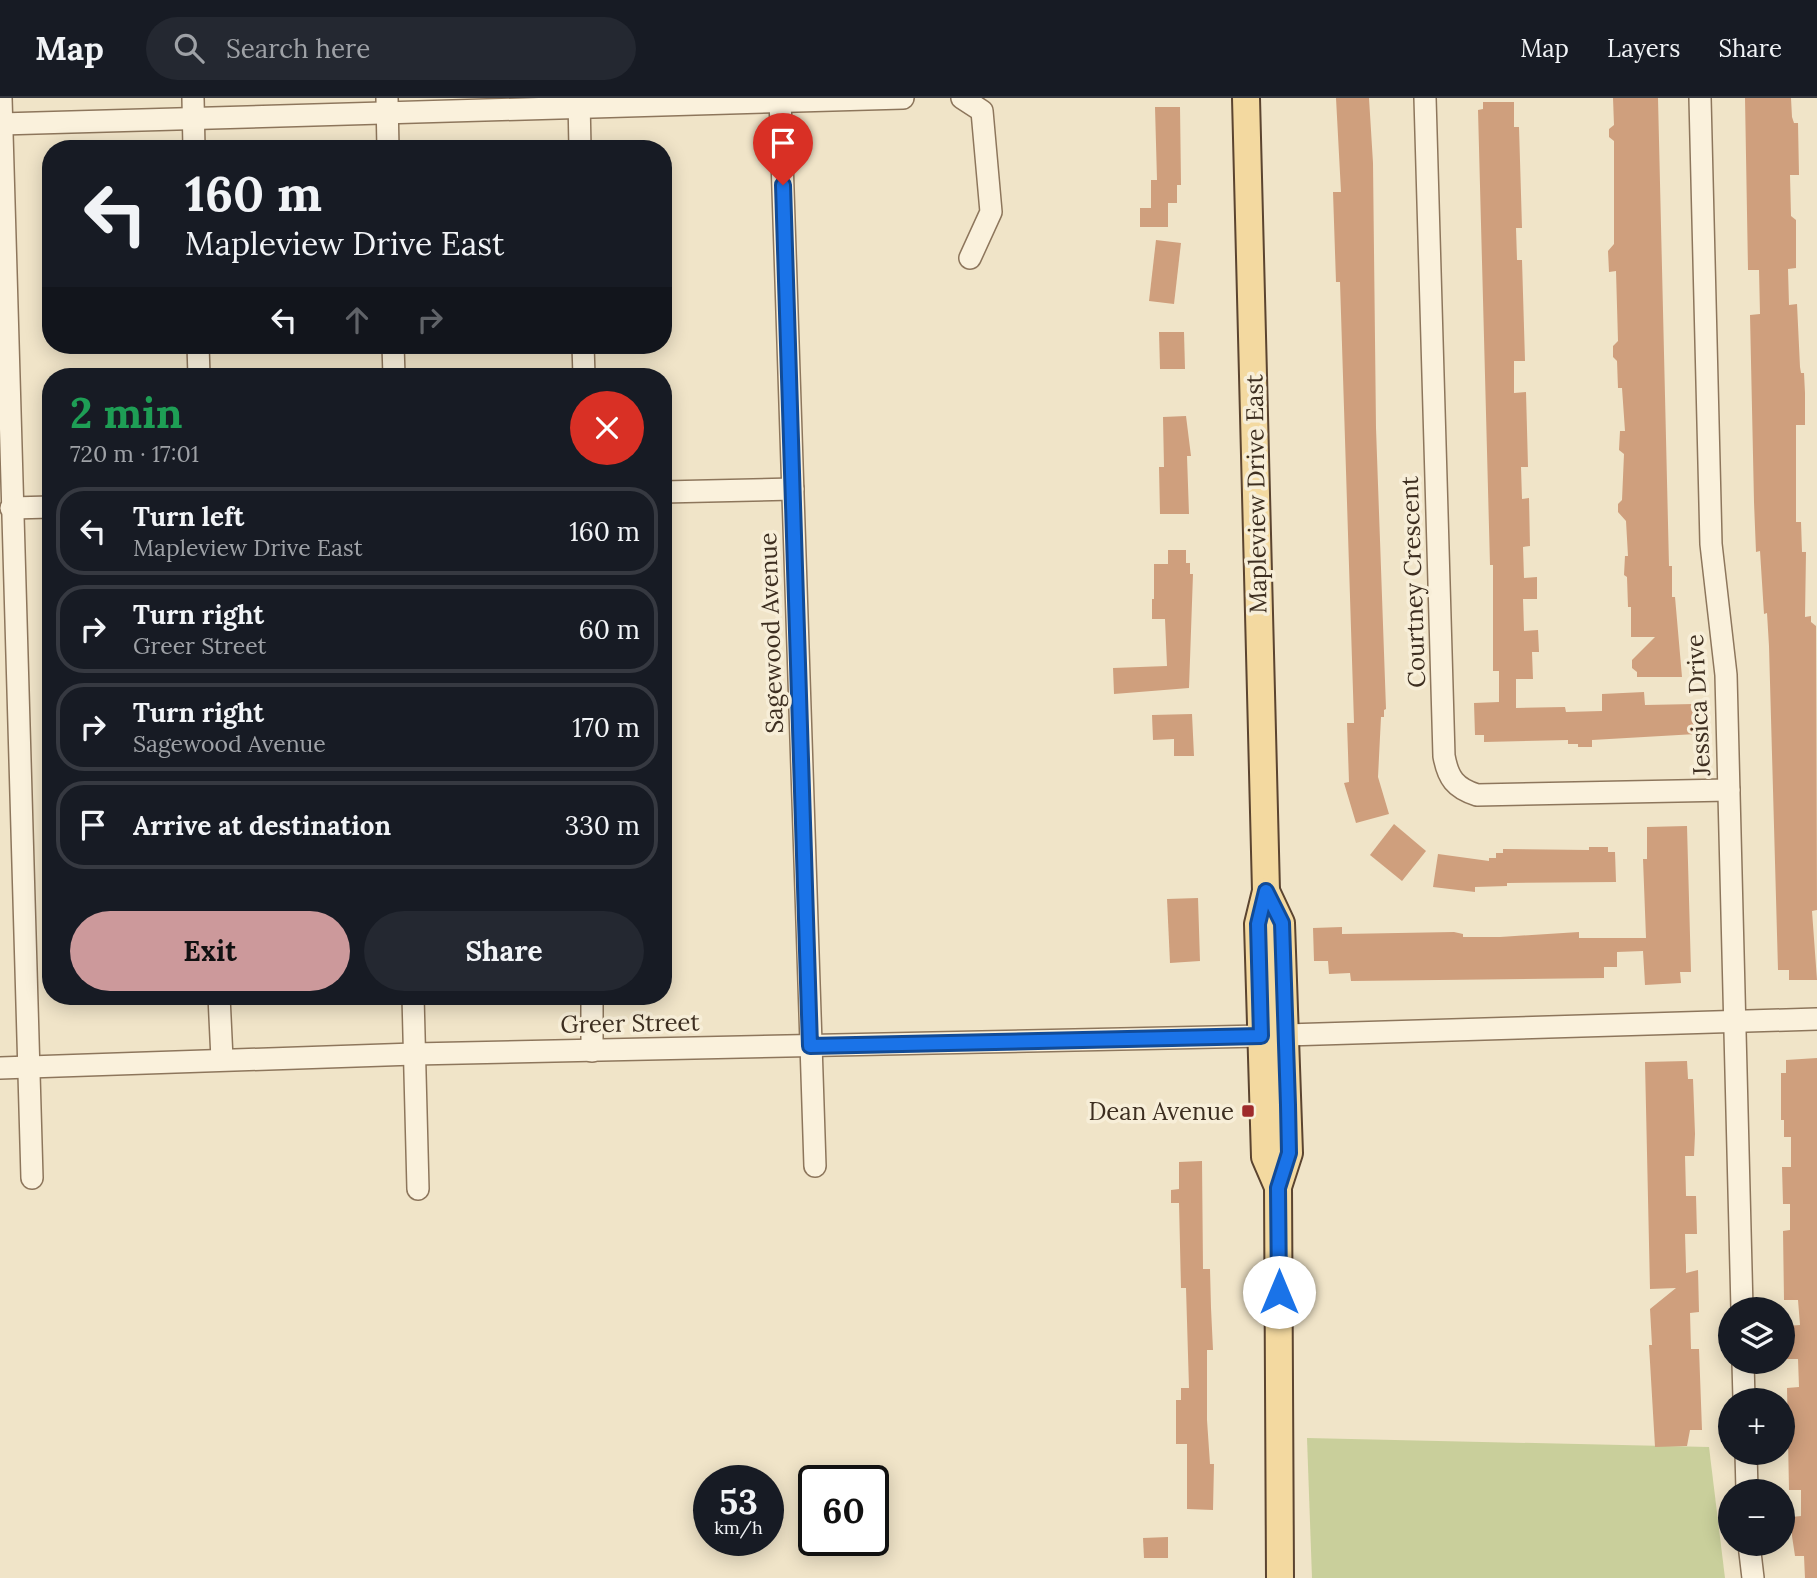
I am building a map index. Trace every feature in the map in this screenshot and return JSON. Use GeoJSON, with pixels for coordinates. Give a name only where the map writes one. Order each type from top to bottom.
{"type":"FeatureCollection","features":[{"type":"Feature","properties":{"kind":"main road","name":"Mapleview Drive East"},"geometry":{"type":"LineString","coordinates":[[1246,98],[1266,891],[1258,924],[1273,1035],[1265,1157],[1278,1188],[1280,1578]]}},
{"type":"Feature","properties":{"kind":"street"},"geometry":{"type":"LineString","coordinates":[[1,98],[32,1178]]}},
{"type":"Feature","properties":{"kind":"street"},"geometry":{"type":"LineString","coordinates":[[1,124],[193,108],[903,98]]}},
{"type":"Feature","properties":{"kind":"street"},"geometry":{"type":"LineString","coordinates":[[961,98],[982,111],[991,212],[970,258]]}},
{"type":"Feature","properties":{"kind":"street","name":"Courtney Crescent"},"geometry":{"type":"LineString","coordinates":[[1425,98],[1444,756],[1452,781],[1463,790],[1477,795],[1729,790]]}},
{"type":"Feature","properties":{"kind":"street","name":"Jessica Drive"},"geometry":{"type":"LineString","coordinates":[[1700,98],[1711,544],[1726,675],[1742,1297]]}},
{"type":"Feature","properties":{"kind":"street","name":"Sagewood Avenue"},"geometry":{"type":"LineString","coordinates":[[780,100],[815,1166]]}},
{"type":"Feature","properties":{"kind":"street"},"geometry":{"type":"LineString","coordinates":[[579,102],[580,140]]}},
{"type":"Feature","properties":{"kind":"street"},"geometry":{"type":"LineString","coordinates":[[387,105],[388,140]]}},
{"type":"Feature","properties":{"kind":"street"},"geometry":{"type":"LineString","coordinates":[[193,108],[194,140]]}},
{"type":"Feature","properties":{"kind":"street"},"geometry":{"type":"LineString","coordinates":[[672,492],[793,489]]}},
{"type":"Feature","properties":{"kind":"street"},"geometry":{"type":"LineString","coordinates":[[11,508],[42,506]]}},
{"type":"Feature","properties":{"kind":"street"},"geometry":{"type":"LineString","coordinates":[[219,1005],[222,1059]]}},
{"type":"Feature","properties":{"kind":"street"},"geometry":{"type":"LineString","coordinates":[[413,1005],[418,1189]]}},
{"type":"Feature","properties":{"kind":"street"},"geometry":{"type":"LineString","coordinates":[[592,1005],[592,1051]]}},
{"type":"Feature","properties":{"kind":"street"},"geometry":{"type":"LineString","coordinates":[[1273,1035],[1817,1019]]}},
{"type":"Feature","properties":{"kind":"street","name":"Greer Street"},"geometry":{"type":"LineString","coordinates":[[0,1068],[414,1054],[1273,1035]]}},
{"type":"Feature","properties":{"kind":"street"},"geometry":{"type":"LineString","coordinates":[[1750,1556],[1753,1578]]}},
{"type":"Feature","properties":{"kind":"green space"},"geometry":{"type":"Polygon","coordinates":[[[1307,1438],[1709,1447],[1718,1521],[1718,1556],[1722,1556],[1725,1578],[1312,1578],[1307,1438]]]}},
{"type":"Feature","properties":{"kind":"building"},"geometry":{"type":"Polygon","coordinates":[[[1336,98],[1369,98],[1373,163],[1376,428],[1386,709],[1384,717],[1381,717],[1378,777],[1389,814],[1356,823],[1344,783],[1349,782],[1347,723],[1354,723],[1340,282],[1336,282],[1333,192],[1341,192],[1336,98]]]}},
{"type":"Feature","properties":{"kind":"building"},"geometry":{"type":"Polygon","coordinates":[[[1613,98],[1658,98],[1669,566],[1672,566],[1672,597],[1675,597],[1682,677],[1637,677],[1637,672],[1632,668],[1632,660],[1655,637],[1631,637],[1631,607],[1628,607],[1627,577],[1624,575],[1625,556],[1628,556],[1626,521],[1618,512],[1618,504],[1622,500],[1624,454],[1619,450],[1620,431],[1625,431],[1622,388],[1618,388],[1617,361],[1613,357],[1613,346],[1618,341],[1616,271],[1609,272],[1608,251],[1614,244],[1614,141],[1609,137],[1609,129],[1614,125],[1613,98]]]}},
{"type":"Feature","properties":{"kind":"building"},"geometry":{"type":"Polygon","coordinates":[[[1745,98],[1791,98],[1792,117],[1794,123],[1798,123],[1799,175],[1790,175],[1791,216],[1796,220],[1796,268],[1788,269],[1789,305],[1797,304],[1800,367],[1801,373],[1804,373],[1805,393],[1805,425],[1796,425],[1796,522],[1801,522],[1802,552],[1806,552],[1805,617],[1811,616],[1811,622],[1816,626],[1817,910],[1812,911],[1817,980],[1789,980],[1789,970],[1778,970],[1769,646],[1760,551],[1756,552],[1754,502],[1750,315],[1760,314],[1759,270],[1748,270],[1745,98]]]}},
{"type":"Feature","properties":{"kind":"building"},"geometry":{"type":"Polygon","coordinates":[[[1483,102],[1514,102],[1514,127],[1519,127],[1522,228],[1516,228],[1517,260],[1522,260],[1525,361],[1514,361],[1514,393],[1526,392],[1528,467],[1521,467],[1522,499],[1529,498],[1530,546],[1523,547],[1524,578],[1537,577],[1537,599],[1523,599],[1524,631],[1538,630],[1539,652],[1532,652],[1533,679],[1516,679],[1516,708],[1565,707],[1566,712],[1602,711],[1602,694],[1644,692],[1645,705],[1694,704],[1696,734],[1592,740],[1592,747],[1578,747],[1578,744],[1568,744],[1568,740],[1484,742],[1484,735],[1475,735],[1474,703],[1499,702],[1499,671],[1493,671],[1493,565],[1490,565],[1478,110],[1483,109],[1483,102]]]}},
{"type":"Feature","properties":{"kind":"building"},"geometry":{"type":"Polygon","coordinates":[[[1155,107],[1180,107],[1181,185],[1177,185],[1177,203],[1168,203],[1168,227],[1140,227],[1140,208],[1151,208],[1151,180],[1157,180],[1155,107]]]}},
{"type":"Feature","properties":{"kind":"building"},"geometry":{"type":"Polygon","coordinates":[[[1156,240],[1181,243],[1174,304],[1149,301],[1156,240]]]}},
{"type":"Feature","properties":{"kind":"building"},"geometry":{"type":"Polygon","coordinates":[[[1159,332],[1184,332],[1185,369],[1160,369],[1159,332]]]}},
{"type":"Feature","properties":{"kind":"building"},"geometry":{"type":"Polygon","coordinates":[[[1186,416],[1191,456],[1187,456],[1189,514],[1160,514],[1159,467],[1164,467],[1163,417],[1186,416]]]}},
{"type":"Feature","properties":{"kind":"building"},"geometry":{"type":"Polygon","coordinates":[[[1168,550],[1186,550],[1186,563],[1190,563],[1190,574],[1193,574],[1189,688],[1114,694],[1113,668],[1167,666],[1165,619],[1152,619],[1152,599],[1154,564],[1168,564],[1168,550]]]}},
{"type":"Feature","properties":{"kind":"building"},"geometry":{"type":"Polygon","coordinates":[[[1192,714],[1194,756],[1174,756],[1174,739],[1153,740],[1152,715],[1192,714]]]}},
{"type":"Feature","properties":{"kind":"building"},"geometry":{"type":"Polygon","coordinates":[[[1394,824],[1426,851],[1402,881],[1370,855],[1394,824]]]}},
{"type":"Feature","properties":{"kind":"building"},"geometry":{"type":"Polygon","coordinates":[[[1687,826],[1691,972],[1680,972],[1681,983],[1645,985],[1643,951],[1617,952],[1617,967],[1604,967],[1604,978],[1351,981],[1350,973],[1329,974],[1328,961],[1314,961],[1313,928],[1342,927],[1342,934],[1454,932],[1463,934],[1463,937],[1500,937],[1579,932],[1579,938],[1646,938],[1643,859],[1647,859],[1647,827],[1687,826]]]}},
{"type":"Feature","properties":{"kind":"building"},"geometry":{"type":"Polygon","coordinates":[[[1589,847],[1608,847],[1608,852],[1615,852],[1616,882],[1507,883],[1507,886],[1475,887],[1475,892],[1433,887],[1438,854],[1489,861],[1489,858],[1496,858],[1496,853],[1503,853],[1503,849],[1589,850],[1589,847]]]}},
{"type":"Feature","properties":{"kind":"building"},"geometry":{"type":"Polygon","coordinates":[[[1198,898],[1200,961],[1170,963],[1167,899],[1198,898]]]}},
{"type":"Feature","properties":{"kind":"building"},"geometry":{"type":"Polygon","coordinates":[[[1817,1058],[1817,1578],[1805,1578],[1804,1556],[1795,1556],[1795,1517],[1801,1516],[1801,1490],[1795,1490],[1795,1479],[1789,1479],[1789,1465],[1795,1465],[1795,1388],[1787,1388],[1799,1387],[1798,1359],[1795,1359],[1795,1325],[1800,1325],[1798,1300],[1795,1300],[1795,1297],[1784,1297],[1783,1231],[1790,1230],[1790,1204],[1783,1204],[1782,1167],[1791,1167],[1791,1137],[1784,1137],[1784,1120],[1781,1120],[1781,1073],[1786,1073],[1786,1060],[1817,1058]]]}},
{"type":"Feature","properties":{"kind":"building"},"geometry":{"type":"Polygon","coordinates":[[[1687,1061],[1688,1079],[1693,1079],[1695,1134],[1694,1156],[1685,1156],[1686,1196],[1696,1196],[1697,1234],[1685,1234],[1686,1273],[1698,1270],[1699,1312],[1690,1313],[1691,1349],[1699,1349],[1702,1430],[1690,1430],[1687,1446],[1655,1447],[1649,1345],[1652,1345],[1650,1309],[1676,1288],[1650,1289],[1645,1062],[1687,1061]]]}},
{"type":"Feature","properties":{"kind":"building"},"geometry":{"type":"Polygon","coordinates":[[[1202,1161],[1203,1269],[1210,1269],[1213,1350],[1207,1350],[1207,1420],[1210,1464],[1214,1464],[1213,1510],[1187,1509],[1187,1444],[1176,1444],[1176,1400],[1181,1400],[1181,1388],[1189,1388],[1186,1288],[1181,1288],[1179,1203],[1171,1203],[1171,1190],[1179,1189],[1179,1162],[1202,1161]]]}},
{"type":"Feature","properties":{"kind":"building"},"geometry":{"type":"Polygon","coordinates":[[[1168,1537],[1168,1558],[1144,1558],[1143,1538],[1168,1537]]]}},
{"type":"Feature","properties":{"kind":"place","name":"Dean Avenue"},"geometry":{"type":"Point","coordinates":[1248,1111]}},
{"type":"Feature","properties":{"kind":"route"},"geometry":{"type":"LineString","coordinates":[[783,185],[810,1046],[1261,1036],[1258,924],[1266,891],[1282,923],[1288,1105],[1289,1153],[1278,1188],[1279,1292]]}}]}
